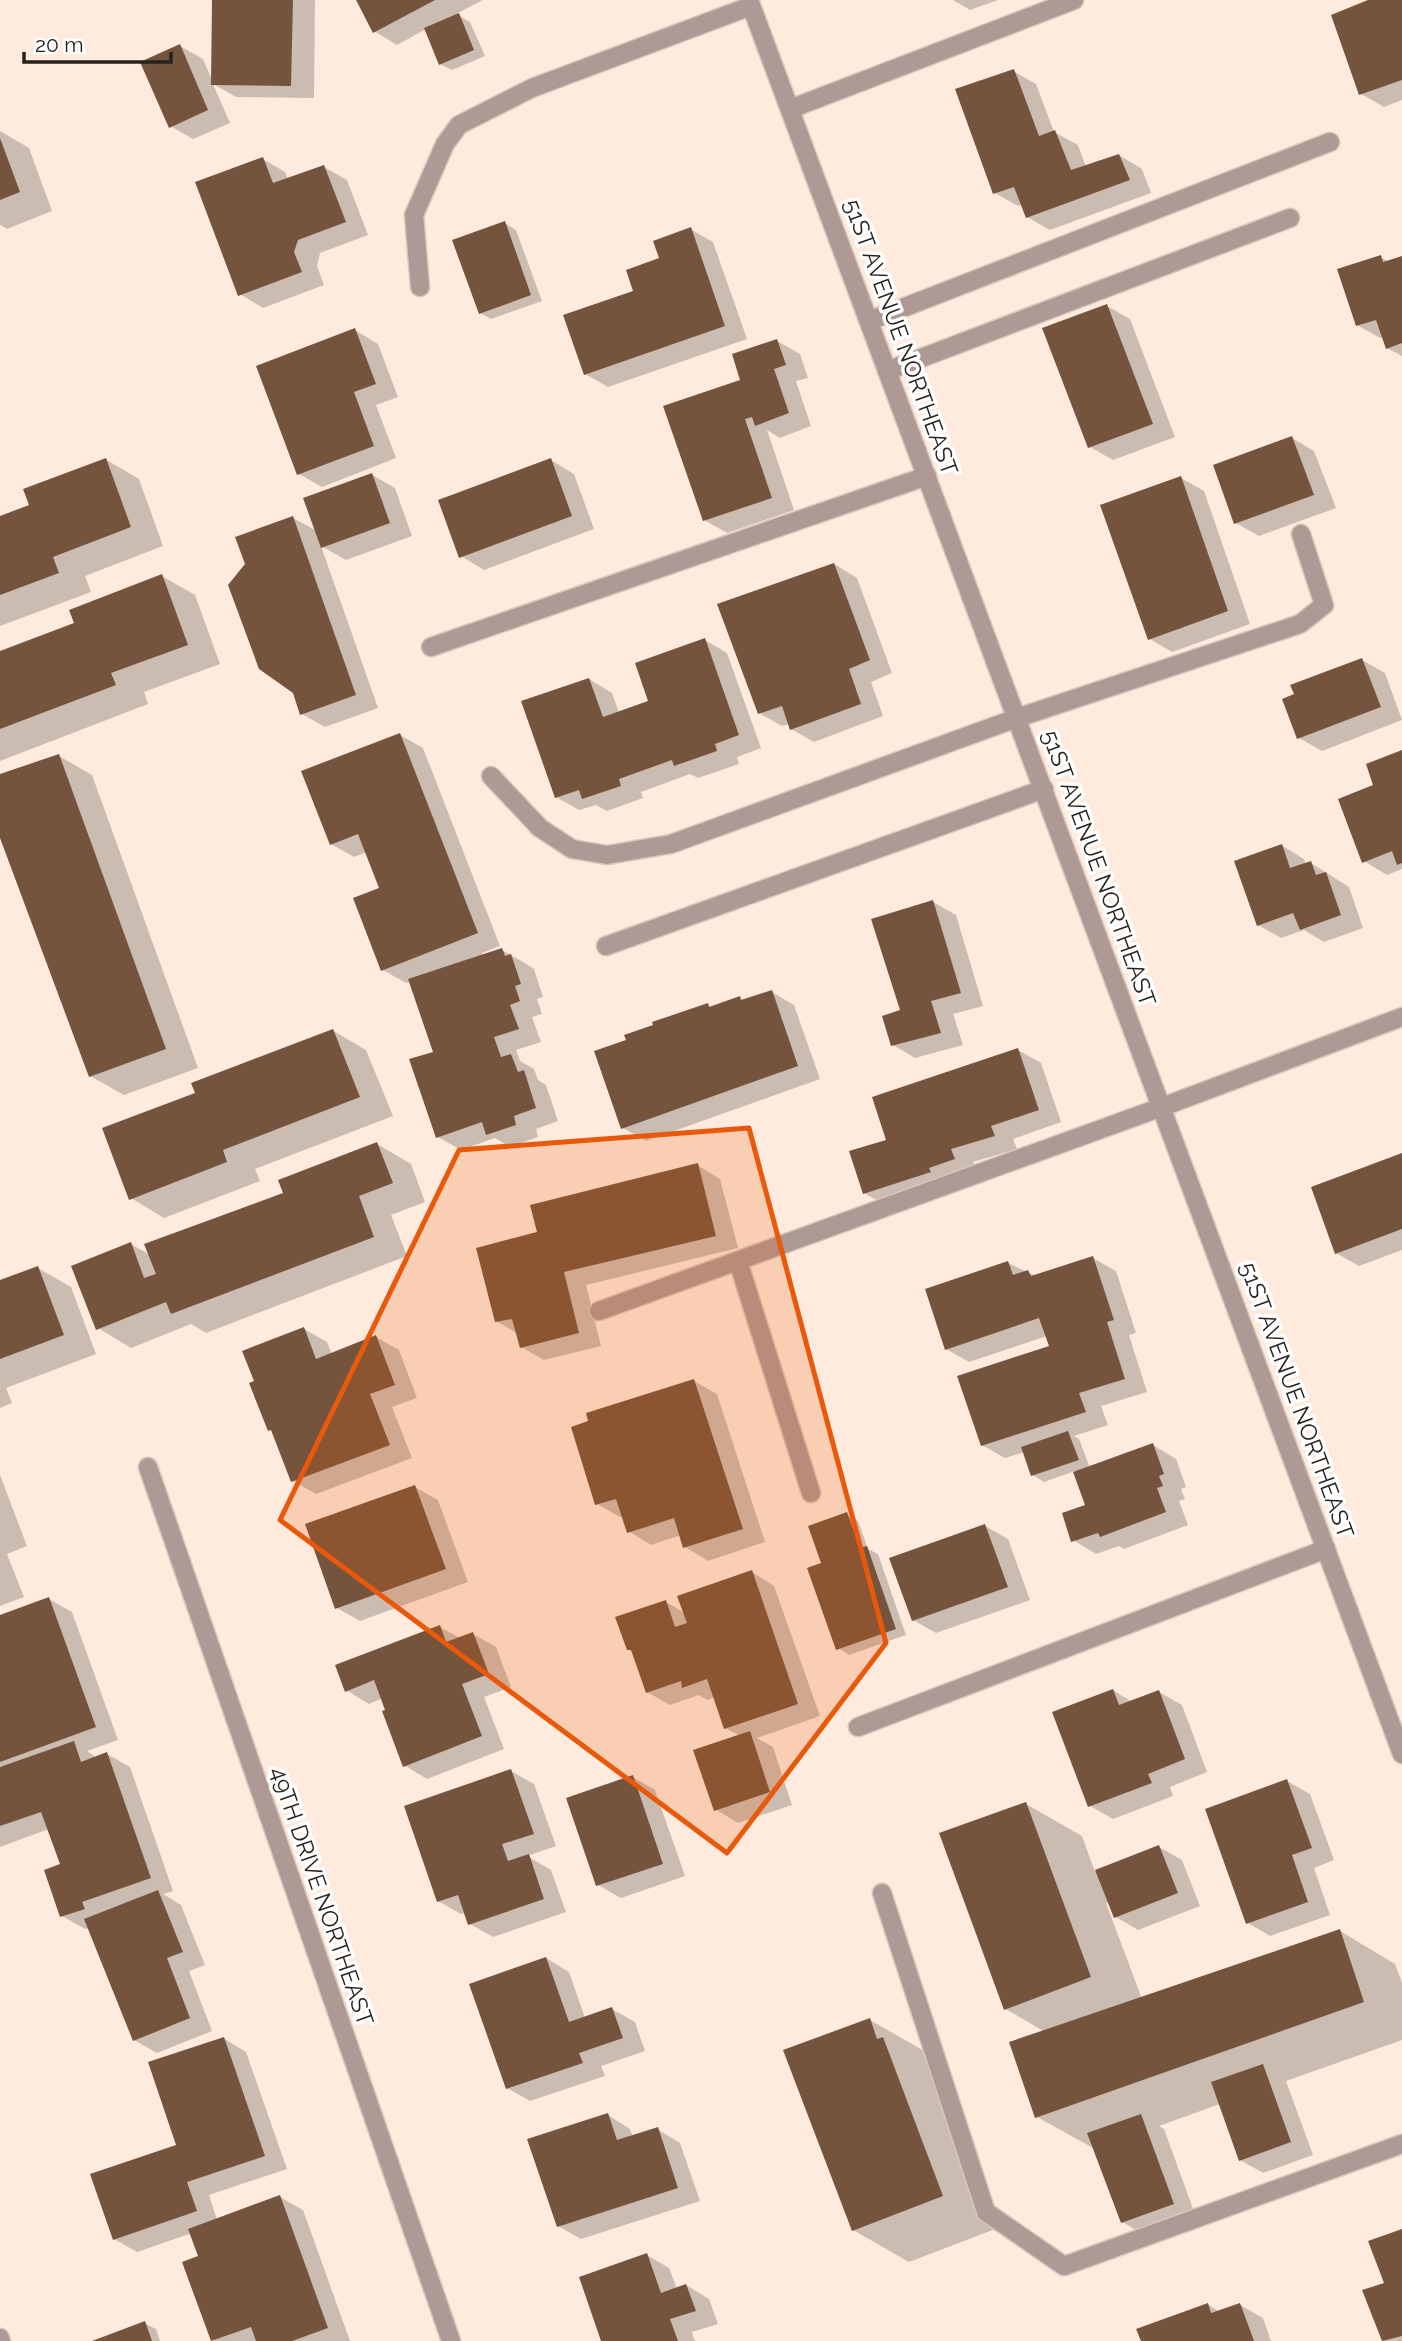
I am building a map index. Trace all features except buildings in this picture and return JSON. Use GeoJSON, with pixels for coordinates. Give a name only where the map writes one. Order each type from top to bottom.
{"type":"FeatureCollection","features":[{"type":"Feature","properties":{"kind":"street"},"geometry":{"type":"LineString","coordinates":[[790,109],[1074,0]]}},
{"type":"Feature","properties":{"kind":"street"},"geometry":{"type":"LineString","coordinates":[[420,286],[414,215],[445,144],[459,125],[532,88],[750,3]]}},
{"type":"Feature","properties":{"kind":"street","name":"51ST AVENUE NORTHEAST"},"geometry":{"type":"LineString","coordinates":[[750,3],[1402,1754]]}},
{"type":"Feature","properties":{"kind":"street"},"geometry":{"type":"LineString","coordinates":[[869,321],[1330,142]]}},
{"type":"Feature","properties":{"kind":"street"},"geometry":{"type":"LineString","coordinates":[[887,371],[1290,218]]}},
{"type":"Feature","properties":{"kind":"street"},"geometry":{"type":"LineString","coordinates":[[431,647],[927,476]]}},
{"type":"Feature","properties":{"kind":"street"},"geometry":{"type":"LineString","coordinates":[[491,776],[540,828],[572,849],[607,855],[671,844],[1017,718],[1300,624],[1324,605],[1301,534]]}},
{"type":"Feature","properties":{"kind":"street"},"geometry":{"type":"LineString","coordinates":[[606,946],[1044,789]]}},
{"type":"Feature","properties":{"kind":"street"},"geometry":{"type":"LineString","coordinates":[[599,1311],[1402,1017]]}},
{"type":"Feature","properties":{"kind":"street"},"geometry":{"type":"LineString","coordinates":[[738,1261],[811,1493]]}},
{"type":"Feature","properties":{"kind":"street","name":"49TH DRIVE NORTHEAST"},"geometry":{"type":"LineString","coordinates":[[148,1467],[451,2341]]}},
{"type":"Feature","properties":{"kind":"street"},"geometry":{"type":"LineString","coordinates":[[858,1727],[1326,1549]]}},
{"type":"Feature","properties":{"kind":"street"},"geometry":{"type":"LineString","coordinates":[[883,1893],[986,2211],[1064,2266],[1402,2144]]}},
{"type":"Feature","properties":{"kind":"highlighted area"},"geometry":{"type":"Polygon","coordinates":[[[749,1128],[886,1643],[727,1853],[280,1520],[459,1150],[749,1128]]]}}]}
